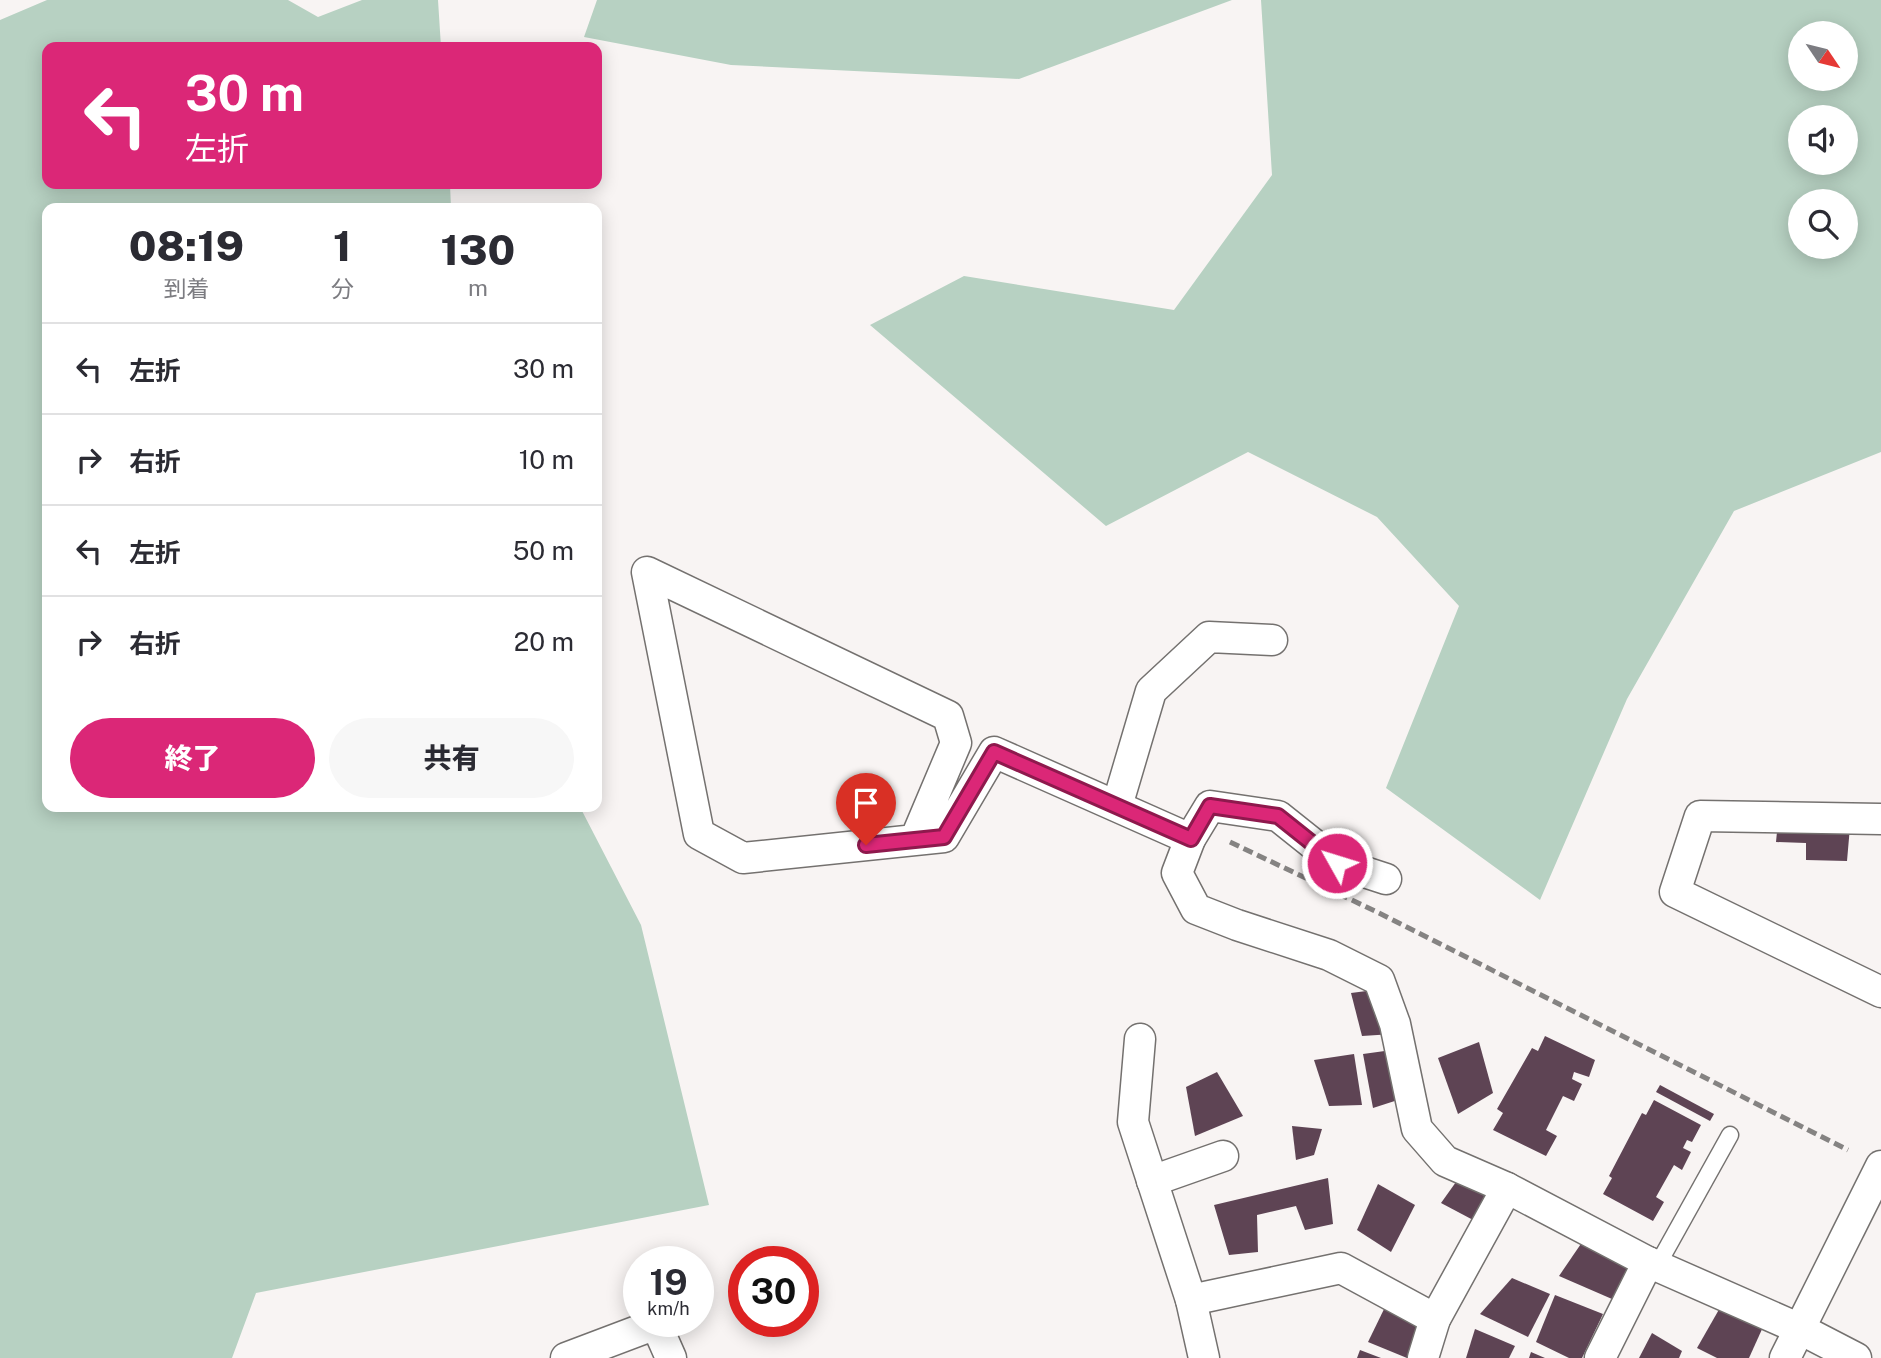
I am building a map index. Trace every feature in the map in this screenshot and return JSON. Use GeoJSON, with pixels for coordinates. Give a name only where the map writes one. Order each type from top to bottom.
{"type":"FeatureCollection","features":[{"type":"Feature","properties":{"kind":"street"},"geometry":{"type":"LineString","coordinates":[[915,840],[956,743],[948,716],[647,572],[699,834],[743,858],[944,837],[994,752],[1191,839]]}},
{"type":"Feature","properties":{"kind":"street"},"geometry":{"type":"LineString","coordinates":[[1117,806],[1151,691],[1209,637],[1272,640]]}},
{"type":"Feature","properties":{"kind":"street"},"geometry":{"type":"LineString","coordinates":[[1386,879],[1337,863],[1278,816],[1210,806],[1191,839],[1177,873],[1196,909],[1329,955],[1379,980],[1395,1024],[1417,1129],[1445,1161],[1507,1188],[1653,1264],[1800,1329],[1856,1358]]}},
{"type":"Feature","properties":{"kind":"street"},"geometry":{"type":"LineString","coordinates":[[1881,819],[1700,816],[1675,892],[1881,992]]}},
{"type":"Feature","properties":{"kind":"street"},"geometry":{"type":"LineString","coordinates":[[1140,1039],[1133,1122],[1191,1300],[1204,1358]]}},
{"type":"Feature","properties":{"kind":"street"},"geometry":{"type":"LineString","coordinates":[[1153,1181],[1223,1156]]}},
{"type":"Feature","properties":{"kind":"street"},"geometry":{"type":"LineString","coordinates":[[1785,1358],[1881,1166]]}},
{"type":"Feature","properties":{"kind":"street"},"geometry":{"type":"LineString","coordinates":[[1423,1358],[1435,1319],[1507,1188]]}},
{"type":"Feature","properties":{"kind":"street"},"geometry":{"type":"LineString","coordinates":[[1600,1358],[1653,1264]]}},
{"type":"Feature","properties":{"kind":"street"},"geometry":{"type":"LineString","coordinates":[[1191,1300],[1341,1268],[1435,1319]]}},
{"type":"Feature","properties":{"kind":"street"},"geometry":{"type":"LineString","coordinates":[[566,1358],[656,1324],[671,1358]]}},
{"type":"Feature","properties":{"kind":"lane"},"geometry":{"type":"LineString","coordinates":[[1653,1264],[1730,1135]]}},
{"type":"Feature","properties":{"kind":"green space"},"geometry":{"type":"Polygon","coordinates":[[[47,0],[288,0],[318,17],[362,0],[438,0],[441,42],[42,42],[42,189],[450,189],[451,203],[42,203],[42,812],[583,812],[641,925],[709,1205],[256,1293],[232,1358],[0,1358],[0,20],[47,0]]]}},
{"type":"Feature","properties":{"kind":"green space"},"geometry":{"type":"Polygon","coordinates":[[[597,0],[1232,0],[1019,79],[731,65],[584,37],[597,0]]]}},
{"type":"Feature","properties":{"kind":"green space"},"geometry":{"type":"Polygon","coordinates":[[[1261,0],[1881,0],[1881,452],[1734,511],[1627,699],[1540,900],[1386,788],[1459,606],[1377,517],[1248,452],[1106,526],[870,325],[964,276],[1174,310],[1272,175],[1261,0]]]}},
{"type":"Feature","properties":{"kind":"building"},"geometry":{"type":"Polygon","coordinates":[[[1779,811],[1851,815],[1847,861],[1806,860],[1806,843],[1776,842],[1779,811]]]}},
{"type":"Feature","properties":{"kind":"building"},"geometry":{"type":"Polygon","coordinates":[[[1382,989],[1393,1034],[1362,1036],[1351,993],[1382,989]]]}},
{"type":"Feature","properties":{"kind":"building"},"geometry":{"type":"Polygon","coordinates":[[[1545,1036],[1595,1060],[1589,1077],[1574,1072],[1572,1079],[1582,1084],[1574,1101],[1563,1096],[1546,1130],[1557,1136],[1546,1156],[1493,1130],[1503,1113],[1497,1109],[1532,1048],[1538,1051],[1545,1036]]]}},
{"type":"Feature","properties":{"kind":"building"},"geometry":{"type":"Polygon","coordinates":[[[1479,1042],[1493,1093],[1458,1114],[1438,1058],[1479,1042]]]}},
{"type":"Feature","properties":{"kind":"building"},"geometry":{"type":"Polygon","coordinates":[[[1392,1050],[1404,1098],[1373,1108],[1363,1054],[1392,1050]]]}},
{"type":"Feature","properties":{"kind":"building"},"geometry":{"type":"Polygon","coordinates":[[[1354,1054],[1362,1105],[1329,1106],[1314,1060],[1354,1054]]]}},
{"type":"Feature","properties":{"kind":"building"},"geometry":{"type":"Polygon","coordinates":[[[1217,1072],[1243,1116],[1195,1136],[1186,1087],[1217,1072]]]}},
{"type":"Feature","properties":{"kind":"building"},"geometry":{"type":"Polygon","coordinates":[[[1660,1085],[1714,1114],[1710,1121],[1656,1092],[1660,1085]]]}},
{"type":"Feature","properties":{"kind":"building"},"geometry":{"type":"Polygon","coordinates":[[[1654,1100],[1701,1125],[1692,1142],[1687,1140],[1683,1148],[1691,1152],[1682,1170],[1674,1165],[1656,1197],[1664,1202],[1653,1221],[1603,1194],[1612,1178],[1609,1176],[1642,1113],[1646,1115],[1654,1100]]]}},
{"type":"Feature","properties":{"kind":"building"},"geometry":{"type":"Polygon","coordinates":[[[1292,1126],[1322,1129],[1314,1155],[1296,1160],[1292,1126]]]}},
{"type":"Feature","properties":{"kind":"building"},"geometry":{"type":"Polygon","coordinates":[[[1461,1175],[1490,1191],[1475,1221],[1441,1203],[1461,1175]]]}},
{"type":"Feature","properties":{"kind":"building"},"geometry":{"type":"Polygon","coordinates":[[[1328,1178],[1333,1224],[1305,1230],[1296,1206],[1257,1215],[1258,1252],[1229,1255],[1214,1205],[1328,1178]]]}},
{"type":"Feature","properties":{"kind":"building"},"geometry":{"type":"Polygon","coordinates":[[[1378,1184],[1415,1205],[1391,1252],[1357,1230],[1378,1184]]]}},
{"type":"Feature","properties":{"kind":"building"},"geometry":{"type":"Polygon","coordinates":[[[1587,1235],[1633,1261],[1612,1299],[1559,1276],[1587,1235]]]}},
{"type":"Feature","properties":{"kind":"building"},"geometry":{"type":"Polygon","coordinates":[[[1512,1278],[1550,1294],[1528,1337],[1480,1314],[1512,1278]]]}},
{"type":"Feature","properties":{"kind":"building"},"geometry":{"type":"Polygon","coordinates":[[[1555,1295],[1603,1314],[1582,1358],[1569,1358],[1536,1342],[1555,1295]]]}},
{"type":"Feature","properties":{"kind":"building"},"geometry":{"type":"Polygon","coordinates":[[[1387,1303],[1423,1320],[1407,1358],[1368,1342],[1387,1303]]]}},
{"type":"Feature","properties":{"kind":"building"},"geometry":{"type":"Polygon","coordinates":[[[1721,1306],[1763,1327],[1749,1358],[1717,1358],[1697,1348],[1721,1306]]]}},
{"type":"Feature","properties":{"kind":"building"},"geometry":{"type":"Polygon","coordinates":[[[1475,1329],[1515,1346],[1509,1358],[1466,1358],[1475,1329]]]}},
{"type":"Feature","properties":{"kind":"building"},"geometry":{"type":"Polygon","coordinates":[[[1652,1333],[1682,1351],[1679,1358],[1639,1358],[1652,1333]]]}},
{"type":"Feature","properties":{"kind":"building"},"geometry":{"type":"Polygon","coordinates":[[[1360,1350],[1381,1358],[1357,1358],[1360,1350]]]}},
{"type":"Feature","properties":{"kind":"building"},"geometry":{"type":"Polygon","coordinates":[[[1531,1352],[1545,1358],[1529,1358],[1531,1352]]]}},
{"type":"Feature","properties":{"kind":"railway"},"geometry":{"type":"LineString","coordinates":[[1230,842],[1379,913],[1848,1150]]}},
{"type":"Feature","properties":{"kind":"route"},"geometry":{"type":"LineString","coordinates":[[866,845],[944,837],[994,752],[1191,839],[1210,806],[1278,816],[1337,863]]}}]}
